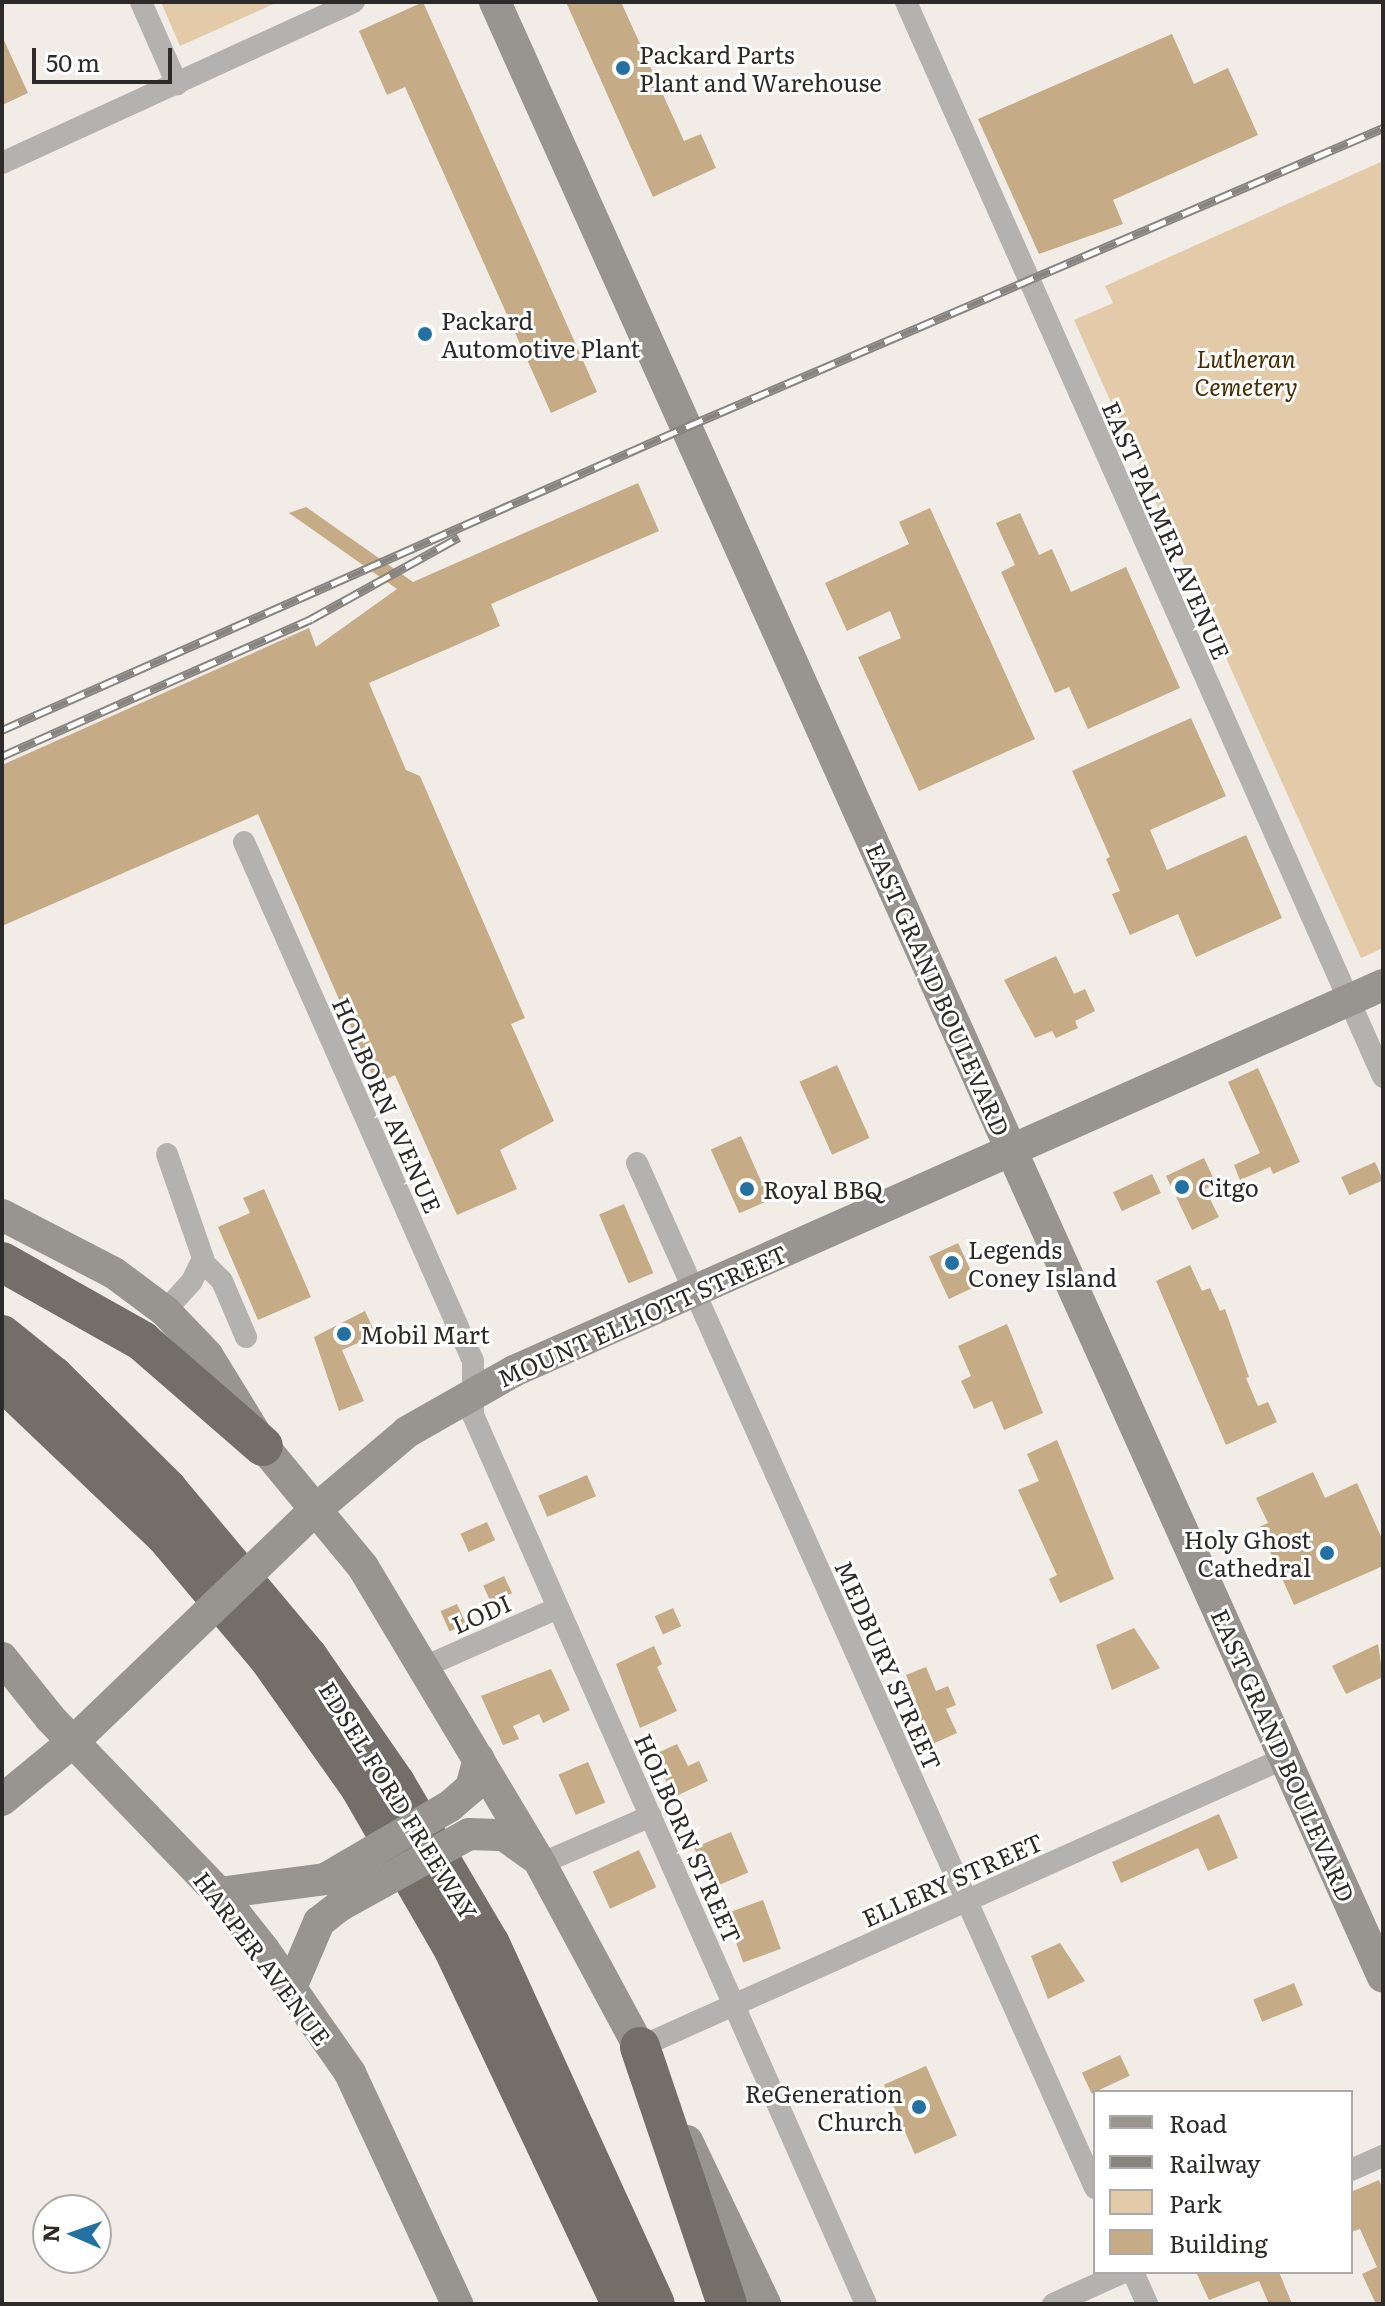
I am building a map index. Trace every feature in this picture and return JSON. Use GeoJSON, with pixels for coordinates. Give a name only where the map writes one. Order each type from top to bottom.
{"type":"FeatureCollection","features":[{"type":"Feature","properties":{"kind":"highway"},"geometry":{"type":"LineString","coordinates":[[2,1262],[142,1341],[263,1446]]}},
{"type":"Feature","properties":{"kind":"highway","name":"EDSEL FORD FREEWAY"},"geometry":{"type":"LineString","coordinates":[[2,1335],[53,1376],[167,1489],[308,1657],[395,1783],[490,1944],[655,2304]]}},
{"type":"Feature","properties":{"kind":"highway","name":"EDSEL FORD FREEWAY"},"geometry":{"type":"LineString","coordinates":[[2,1380],[166,1536],[268,1657],[360,1787],[454,1950],[621,2304]]}},
{"type":"Feature","properties":{"kind":"highway"},"geometry":{"type":"LineString","coordinates":[[640,2047],[727,2304]]}},
{"type":"Feature","properties":{"kind":"main road","name":"EAST GRAND BOULEVARD"},"geometry":{"type":"LineString","coordinates":[[495,2],[1383,1977]]}},
{"type":"Feature","properties":{"kind":"main road","name":"MOUNT ELLIOTT STREET"},"geometry":{"type":"LineString","coordinates":[[2,1800],[75,1740],[314,1511],[407,1432],[475,1392],[693,1291],[1383,985]]}},
{"type":"Feature","properties":{"kind":"main road"},"geometry":{"type":"LineString","coordinates":[[2,1215],[114,1273],[165,1311],[207,1355],[263,1446],[363,1567],[539,1862],[640,2047],[765,2304]]}},
{"type":"Feature","properties":{"kind":"main road","name":"HARPER AVENUE"},"geometry":{"type":"LineString","coordinates":[[2,1658],[219,1893],[350,2073],[457,2304]]}},
{"type":"Feature","properties":{"kind":"main road"},"geometry":{"type":"LineString","coordinates":[[290,1990],[333,1892],[471,1788],[479,1759]]}},
{"type":"Feature","properties":{"kind":"main road"},"geometry":{"type":"LineString","coordinates":[[219,1893],[333,1892],[469,1834],[504,1835],[539,1862]]}},
{"type":"Feature","properties":{"kind":"street"},"geometry":{"type":"LineString","coordinates":[[141,2],[177,84]]}},
{"type":"Feature","properties":{"kind":"street"},"geometry":{"type":"LineString","coordinates":[[2,163],[354,2]]}},
{"type":"Feature","properties":{"kind":"street","name":"EAST PALMER AVENUE"},"geometry":{"type":"LineString","coordinates":[[906,2],[1383,1077]]}},
{"type":"Feature","properties":{"kind":"street","name":"HOLBORN AVENUE"},"geometry":{"type":"LineString","coordinates":[[244,842],[473,1361],[475,1392]]}},
{"type":"Feature","properties":{"kind":"street"},"geometry":{"type":"LineString","coordinates":[[165,1311],[202,1261],[203,1244],[167,1154]]}},
{"type":"Feature","properties":{"kind":"street","name":"MEDBURY STREET"},"geometry":{"type":"LineString","coordinates":[[637,1163],[1093,2184]]}},
{"type":"Feature","properties":{"kind":"street"},"geometry":{"type":"LineString","coordinates":[[202,1261],[222,1281],[246,1337]]}},
{"type":"Feature","properties":{"kind":"street","name":"HOLBORN STREET"},"geometry":{"type":"LineString","coordinates":[[475,1392],[473,1415],[866,2304]]}},
{"type":"Feature","properties":{"kind":"street","name":"LODI"},"geometry":{"type":"LineString","coordinates":[[424,1667],[558,1608]]}},
{"type":"Feature","properties":{"kind":"street","name":"ELLERY STREET"},"geometry":{"type":"LineString","coordinates":[[640,2047],[1285,1758]]}},
{"type":"Feature","properties":{"kind":"street"},"geometry":{"type":"LineString","coordinates":[[539,1862],[651,1816]]}},
{"type":"Feature","properties":{"kind":"street"},"geometry":{"type":"LineString","coordinates":[[1353,2169],[1383,2156]]}},
{"type":"Feature","properties":{"kind":"street"},"geometry":{"type":"LineString","coordinates":[[1053,2304],[1120,2274]]}},
{"type":"Feature","properties":{"kind":"street"},"geometry":{"type":"LineString","coordinates":[[1134,2274],[1147,2304]]}},
{"type":"Feature","properties":{"kind":"green space"},"geometry":{"type":"Polygon","coordinates":[[[161,2],[278,2],[180,46],[161,2]]]}},
{"type":"Feature","properties":{"kind":"green space","name":"Lutheran Cemetery"},"geometry":{"type":"Polygon","coordinates":[[[1383,161],[1383,948],[1361,958],[1074,320],[1113,303],[1105,286],[1383,161]]]}},
{"type":"Feature","properties":{"kind":"building"},"geometry":{"type":"Polygon","coordinates":[[[423,2],[597,392],[551,413],[405,87],[387,95],[359,31],[423,2]]]}},
{"type":"Feature","properties":{"kind":"building","name":"Packard Parts Plant and Warehouse"},"geometry":{"type":"Polygon","coordinates":[[[566,2],[621,2],[684,141],[701,134],[716,168],[653,197],[566,2]]]}},
{"type":"Feature","properties":{"kind":"building"},"geometry":{"type":"Polygon","coordinates":[[[1172,34],[1194,84],[1228,68],[1258,135],[1113,200],[1123,224],[1039,254],[978,119],[1172,34]]]}},
{"type":"Feature","properties":{"kind":"building"},"geometry":{"type":"Polygon","coordinates":[[[2,36],[28,93],[2,105],[2,36]]]}},
{"type":"Feature","properties":{"kind":"building"},"geometry":{"type":"Polygon","coordinates":[[[638,483],[659,531],[491,604],[500,626],[369,683],[406,770],[420,776],[525,1018],[511,1024],[554,1121],[500,1150],[517,1189],[457,1215],[395,1075],[376,1084],[258,814],[2,926],[2,765],[309,628],[316,647],[397,589],[289,513],[306,507],[413,582],[638,483]]]}},
{"type":"Feature","properties":{"kind":"building"},"geometry":{"type":"Polygon","coordinates":[[[930,508],[1035,739],[919,791],[858,657],[901,638],[890,611],[847,631],[825,583],[909,544],[899,522],[930,508]]]}},
{"type":"Feature","properties":{"kind":"building"},"geometry":{"type":"Polygon","coordinates":[[[1020,513],[1039,555],[1052,549],[1071,592],[1126,567],[1180,688],[1088,729],[1069,687],[1055,693],[1001,572],[1015,565],[996,523],[1020,513]]]}},
{"type":"Feature","properties":{"kind":"building"},"geometry":{"type":"Polygon","coordinates":[[[1191,718],[1226,796],[1150,830],[1167,870],[1246,835],[1282,918],[1196,957],[1178,914],[1130,935],[1112,894],[1120,891],[1106,859],[1110,857],[1072,771],[1191,718]]]}},
{"type":"Feature","properties":{"kind":"building"},"geometry":{"type":"Polygon","coordinates":[[[1056,956],[1074,994],[1085,989],[1095,1011],[1075,1021],[1078,1028],[1056,1038],[1052,1031],[1035,1038],[1004,980],[1056,956]]]}},
{"type":"Feature","properties":{"kind":"building"},"geometry":{"type":"Polygon","coordinates":[[[837,1065],[870,1138],[832,1155],[800,1082],[837,1065]]]}},
{"type":"Feature","properties":{"kind":"building"},"geometry":{"type":"Polygon","coordinates":[[[1258,1068],[1300,1162],[1273,1174],[1270,1167],[1240,1180],[1234,1165],[1260,1153],[1228,1082],[1258,1068]]]}},
{"type":"Feature","properties":{"kind":"building"},"geometry":{"type":"Polygon","coordinates":[[[741,1136],[769,1200],[739,1213],[711,1149],[741,1136]]]}},
{"type":"Feature","properties":{"kind":"building"},"geometry":{"type":"Polygon","coordinates":[[[1204,1158],[1216,1184],[1205,1189],[1219,1217],[1192,1230],[1166,1176],[1204,1158]]]}},
{"type":"Feature","properties":{"kind":"building"},"geometry":{"type":"Polygon","coordinates":[[[1375,1162],[1383,1180],[1349,1195],[1341,1177],[1375,1162]]]}},
{"type":"Feature","properties":{"kind":"building"},"geometry":{"type":"Polygon","coordinates":[[[1152,1174],[1161,1193],[1122,1211],[1113,1192],[1152,1174]]]}},
{"type":"Feature","properties":{"kind":"building"},"geometry":{"type":"Polygon","coordinates":[[[264,1189],[311,1297],[258,1320],[218,1227],[250,1213],[243,1198],[264,1189]]]}},
{"type":"Feature","properties":{"kind":"building"},"geometry":{"type":"Polygon","coordinates":[[[624,1204],[653,1273],[628,1284],[599,1215],[624,1204]]]}},
{"type":"Feature","properties":{"kind":"building"},"geometry":{"type":"Polygon","coordinates":[[[958,1243],[978,1286],[949,1299],[929,1257],[958,1243]]]}},
{"type":"Feature","properties":{"kind":"building"},"geometry":{"type":"Polygon","coordinates":[[[1190,1265],[1202,1291],[1210,1288],[1220,1311],[1225,1309],[1258,1406],[1268,1402],[1277,1422],[1226,1445],[1156,1281],[1190,1265]]]}},
{"type":"Feature","properties":{"kind":"building"},"geometry":{"type":"Polygon","coordinates":[[[365,1311],[376,1335],[342,1350],[364,1401],[339,1411],[314,1337],[365,1311]]]}},
{"type":"Feature","properties":{"kind":"building"},"geometry":{"type":"Polygon","coordinates":[[[1007,1324],[1043,1413],[1004,1430],[992,1401],[974,1409],[961,1381],[971,1376],[958,1346],[1007,1324]]]}},
{"type":"Feature","properties":{"kind":"building"},"geometry":{"type":"Polygon","coordinates":[[[1057,1440],[1114,1579],[1060,1603],[1049,1579],[1057,1575],[1018,1490],[1039,1481],[1027,1454],[1057,1440]]]}},
{"type":"Feature","properties":{"kind":"building","name":"Holy Ghost Cathedral"},"geometry":{"type":"Polygon","coordinates":[[[1313,1472],[1325,1498],[1357,1483],[1383,1541],[1383,1566],[1294,1605],[1259,1527],[1268,1523],[1256,1498],[1313,1472]]]}},
{"type":"Feature","properties":{"kind":"building"},"geometry":{"type":"Polygon","coordinates":[[[587,1475],[596,1496],[547,1517],[538,1496],[587,1475]]]}},
{"type":"Feature","properties":{"kind":"building"},"geometry":{"type":"Polygon","coordinates":[[[487,1522],[495,1540],[469,1552],[461,1534],[487,1522]]]}},
{"type":"Feature","properties":{"kind":"building"},"geometry":{"type":"Polygon","coordinates":[[[504,1576],[512,1593],[491,1603],[483,1586],[504,1576]]]}},
{"type":"Feature","properties":{"kind":"building"},"geometry":{"type":"Polygon","coordinates":[[[457,1604],[466,1624],[450,1631],[441,1611],[457,1604]]]}},
{"type":"Feature","properties":{"kind":"building"},"geometry":{"type":"Polygon","coordinates":[[[673,1608],[681,1626],[663,1634],[655,1616],[673,1608]]]}},
{"type":"Feature","properties":{"kind":"building"},"geometry":{"type":"Polygon","coordinates":[[[1134,1628],[1160,1668],[1112,1690],[1096,1645],[1134,1628]]]}},
{"type":"Feature","properties":{"kind":"building"},"geometry":{"type":"Polygon","coordinates":[[[1378,1644],[1383,1677],[1346,1694],[1332,1666],[1378,1644]]]}},
{"type":"Feature","properties":{"kind":"building"},"geometry":{"type":"Polygon","coordinates":[[[654,1646],[662,1664],[657,1667],[677,1711],[640,1728],[616,1664],[654,1646]]]}},
{"type":"Feature","properties":{"kind":"building"},"geometry":{"type":"Polygon","coordinates":[[[926,1667],[936,1691],[948,1686],[956,1705],[946,1709],[957,1733],[928,1746],[910,1703],[916,1700],[906,1675],[926,1667]]]}},
{"type":"Feature","properties":{"kind":"building"},"geometry":{"type":"Polygon","coordinates":[[[551,1669],[570,1710],[543,1723],[539,1714],[513,1726],[519,1739],[503,1745],[481,1696],[551,1669]]]}},
{"type":"Feature","properties":{"kind":"building"},"geometry":{"type":"Polygon","coordinates":[[[677,1744],[688,1766],[699,1761],[708,1781],[674,1797],[653,1755],[677,1744]]]}},
{"type":"Feature","properties":{"kind":"building"},"geometry":{"type":"Polygon","coordinates":[[[588,1762],[605,1803],[576,1815],[559,1775],[588,1762]]]}},
{"type":"Feature","properties":{"kind":"building"},"geometry":{"type":"Polygon","coordinates":[[[1219,1814],[1238,1858],[1208,1871],[1198,1848],[1121,1883],[1112,1862],[1219,1814]]]}},
{"type":"Feature","properties":{"kind":"building"},"geometry":{"type":"Polygon","coordinates":[[[731,1832],[748,1873],[711,1888],[694,1848],[731,1832]]]}},
{"type":"Feature","properties":{"kind":"building"},"geometry":{"type":"Polygon","coordinates":[[[639,1850],[656,1887],[610,1909],[593,1872],[639,1850]]]}},
{"type":"Feature","properties":{"kind":"building"},"geometry":{"type":"Polygon","coordinates":[[[763,1900],[781,1949],[743,1963],[725,1914],[763,1900]]]}},
{"type":"Feature","properties":{"kind":"building"},"geometry":{"type":"Polygon","coordinates":[[[1060,1943],[1085,1981],[1048,1999],[1031,1956],[1060,1943]]]}},
{"type":"Feature","properties":{"kind":"building"},"geometry":{"type":"Polygon","coordinates":[[[1294,1983],[1303,2005],[1262,2022],[1253,1999],[1294,1983]]]}},
{"type":"Feature","properties":{"kind":"building"},"geometry":{"type":"Polygon","coordinates":[[[1120,2055],[1130,2076],[1093,2090],[1092,2094],[1082,2073],[1120,2055]]]}},
{"type":"Feature","properties":{"kind":"building","name":"ReGeneration Church"},"geometry":{"type":"Polygon","coordinates":[[[926,2066],[957,2135],[915,2154],[884,2085],[926,2066]]]}},
{"type":"Feature","properties":{"kind":"building"},"geometry":{"type":"Polygon","coordinates":[[[1379,2180],[1383,2190],[1383,2304],[1376,2304],[1362,2274],[1377,2267],[1360,2229],[1353,2231],[1353,2191],[1379,2180]]]}},
{"type":"Feature","properties":{"kind":"building"},"geometry":{"type":"Polygon","coordinates":[[[1197,2274],[1280,2274],[1292,2304],[1269,2304],[1259,2281],[1209,2300],[1197,2274]]]}},
{"type":"Feature","properties":{"kind":"railway"},"geometry":{"type":"LineString","coordinates":[[2,730],[686,427],[1383,128]]}},
{"type":"Feature","properties":{"kind":"railway"},"geometry":{"type":"LineString","coordinates":[[2,756],[311,619],[459,537]]}},
{"type":"Feature","properties":{"kind":"place","name":"Packard Parts Plant and Warehouse"},"geometry":{"type":"Point","coordinates":[623,68]}},
{"type":"Feature","properties":{"kind":"place","name":"Packard Automotive Plant"},"geometry":{"type":"Point","coordinates":[425,334]}},
{"type":"Feature","properties":{"kind":"place","name":"Citgo"},"geometry":{"type":"Point","coordinates":[1182,1187]}},
{"type":"Feature","properties":{"kind":"place","name":"Royal BBQ"},"geometry":{"type":"Point","coordinates":[747,1189]}},
{"type":"Feature","properties":{"kind":"place","name":"Legends Coney Island"},"geometry":{"type":"Point","coordinates":[952,1263]}},
{"type":"Feature","properties":{"kind":"place","name":"Mobil Mart"},"geometry":{"type":"Point","coordinates":[344,1334]}},
{"type":"Feature","properties":{"kind":"place","name":"Holy Ghost Cathedral"},"geometry":{"type":"Point","coordinates":[1327,1553]}},
{"type":"Feature","properties":{"kind":"place","name":"ReGeneration Church"},"geometry":{"type":"Point","coordinates":[919,2107]}}]}
